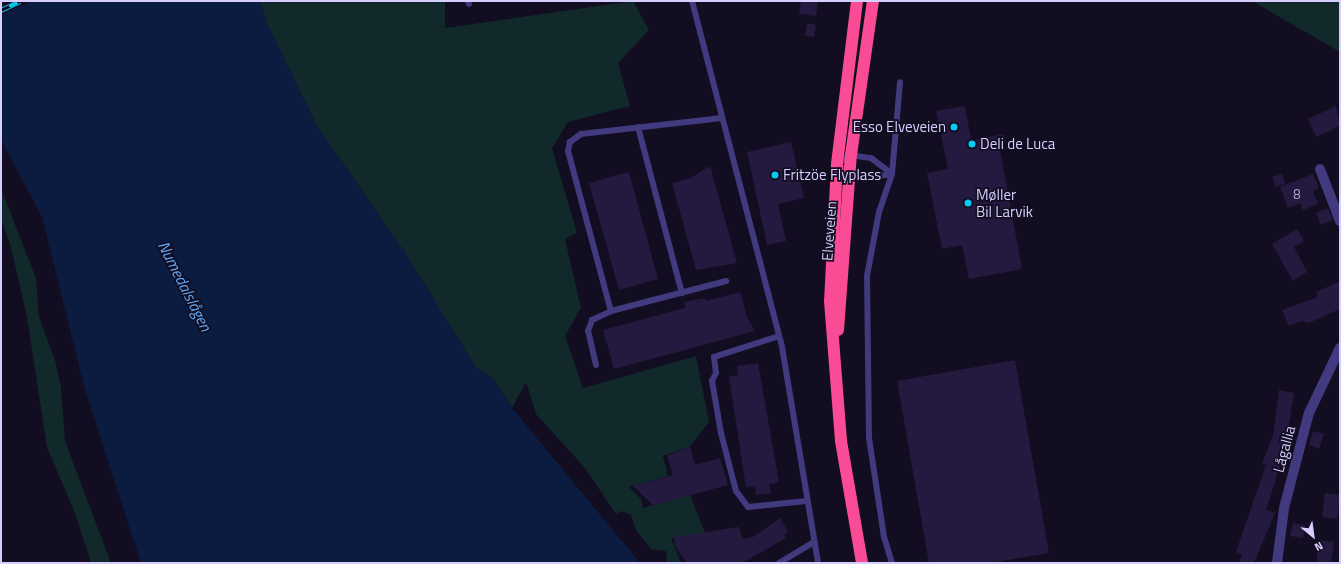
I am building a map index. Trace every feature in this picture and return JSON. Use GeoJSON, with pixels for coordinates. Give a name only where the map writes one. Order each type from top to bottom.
{"type":"FeatureCollection","features":[{"type":"Feature","properties":{"kind":"highway","name":"Elveveien"},"geometry":{"type":"LineString","coordinates":[[857,1],[837,164],[830,301],[846,477],[862,563]]}},
{"type":"Feature","properties":{"kind":"highway","name":"Elveveien"},"geometry":{"type":"LineString","coordinates":[[836,369],[849,174],[873,1]]}},
{"type":"Feature","properties":{"kind":"street"},"geometry":{"type":"LineString","coordinates":[[1320,169],[1340,221]]}},
{"type":"Feature","properties":{"kind":"street","name":"Lågallia"},"geometry":{"type":"LineString","coordinates":[[1278,563],[1284,508],[1309,413],[1340,348]]}},
{"type":"Feature","properties":{"kind":"lane"},"geometry":{"type":"LineString","coordinates":[[692,1],[779,336],[818,563]]}},
{"type":"Feature","properties":{"kind":"lane"},"geometry":{"type":"LineString","coordinates":[[892,563],[884,537],[868,438],[867,276],[879,212],[892,174],[900,82]]}},
{"type":"Feature","properties":{"kind":"lane"},"geometry":{"type":"LineString","coordinates":[[611,311],[568,151],[570,142],[581,134],[722,118]]}},
{"type":"Feature","properties":{"kind":"lane"},"geometry":{"type":"LineString","coordinates":[[638,127],[682,293]]}},
{"type":"Feature","properties":{"kind":"lane"},"geometry":{"type":"LineString","coordinates":[[851,155],[871,158],[892,174],[867,178],[849,174],[837,164],[851,155]]}},
{"type":"Feature","properties":{"kind":"lane"},"geometry":{"type":"LineString","coordinates":[[596,365],[588,331],[592,320],[611,311],[726,281]]}},
{"type":"Feature","properties":{"kind":"lane"},"geometry":{"type":"LineString","coordinates":[[779,336],[714,357],[716,373],[712,381],[720,426],[736,491],[748,507],[807,501]]}},
{"type":"Feature","properties":{"kind":"lane"},"geometry":{"type":"LineString","coordinates":[[779,563],[814,542]]}},
{"type":"Feature","properties":{"kind":"green space"},"geometry":{"type":"Polygon","coordinates":[[[260,1],[445,1],[445,28],[633,1],[649,30],[618,63],[630,106],[568,122],[552,148],[577,233],[565,239],[581,308],[565,336],[583,388],[696,356],[709,422],[690,446],[663,456],[668,476],[629,487],[641,499],[643,508],[690,495],[705,533],[671,538],[681,563],[667,563],[666,551],[651,549],[636,530],[631,515],[621,511],[616,514],[585,468],[536,414],[526,382],[512,408],[493,378],[476,368],[404,251],[317,126],[268,26],[260,1]]]}},
{"type":"Feature","properties":{"kind":"green space"},"geometry":{"type":"Polygon","coordinates":[[[1252,1],[1340,1],[1340,52],[1252,1]]]}},
{"type":"Feature","properties":{"kind":"green space"},"geometry":{"type":"Polygon","coordinates":[[[1,189],[36,278],[39,317],[55,360],[61,388],[65,441],[111,563],[91,563],[76,516],[47,447],[27,317],[11,247],[1,219],[1,189]]]}},
{"type":"Feature","properties":{"kind":"water","name":"Numedalslågen"},"geometry":{"type":"Polygon","coordinates":[[[1,1],[260,1],[268,26],[317,126],[404,251],[476,368],[493,378],[512,408],[640,563],[141,563],[85,390],[42,217],[1,140],[1,1]]]}},
{"type":"Feature","properties":{"kind":"pier"},"geometry":{"type":"Polygon","coordinates":[[[7,1],[31,1],[1,15],[1,4],[7,1]]]}},
{"type":"Feature","properties":{"kind":"building"},"geometry":{"type":"Polygon","coordinates":[[[801,1],[818,1],[816,16],[799,14],[801,1]]]}},
{"type":"Feature","properties":{"kind":"building"},"geometry":{"type":"Polygon","coordinates":[[[807,23],[816,25],[814,37],[805,36],[807,23]]]}},
{"type":"Feature","properties":{"kind":"building"},"geometry":{"type":"Polygon","coordinates":[[[965,106],[971,140],[1004,134],[1005,144],[999,145],[1022,269],[969,279],[962,245],[942,249],[927,173],[948,169],[936,111],[965,106]]]}},
{"type":"Feature","properties":{"kind":"building"},"geometry":{"type":"Polygon","coordinates":[[[1336,106],[1340,126],[1316,137],[1308,119],[1336,106]]]}},
{"type":"Feature","properties":{"kind":"building","name":"Fritzöe Flyplass"},"geometry":{"type":"Polygon","coordinates":[[[791,142],[804,198],[778,204],[786,241],[767,245],[747,152],[791,142]]]}},
{"type":"Feature","properties":{"kind":"building"},"geometry":{"type":"Polygon","coordinates":[[[710,166],[737,263],[696,270],[672,183],[691,178],[710,166]]]}},
{"type":"Feature","properties":{"kind":"building"},"geometry":{"type":"Polygon","coordinates":[[[629,172],[658,279],[619,290],[589,183],[629,172]]]}},
{"type":"Feature","properties":{"kind":"building"},"geometry":{"type":"Polygon","coordinates":[[[1282,174],[1285,183],[1276,187],[1272,177],[1282,174]]]}},
{"type":"Feature","properties":{"kind":"building"},"geometry":{"type":"Polygon","coordinates":[[[1313,174],[1319,188],[1313,191],[1318,204],[1303,210],[1300,203],[1288,208],[1280,187],[1313,174]]]}},
{"type":"Feature","properties":{"kind":"building"},"geometry":{"type":"Polygon","coordinates":[[[1328,208],[1333,220],[1321,225],[1316,213],[1328,208]]]}},
{"type":"Feature","properties":{"kind":"building"},"geometry":{"type":"Polygon","coordinates":[[[1297,229],[1304,241],[1294,247],[1307,272],[1293,281],[1272,244],[1297,229]]]}},
{"type":"Feature","properties":{"kind":"building"},"geometry":{"type":"Polygon","coordinates":[[[1336,283],[1340,283],[1340,309],[1309,323],[1302,321],[1289,326],[1282,310],[1318,297],[1316,292],[1336,283]]]}},
{"type":"Feature","properties":{"kind":"building"},"geometry":{"type":"Polygon","coordinates":[[[740,292],[747,317],[755,331],[614,369],[603,330],[685,308],[684,302],[705,298],[706,301],[740,292]]]}},
{"type":"Feature","properties":{"kind":"building"},"geometry":{"type":"Polygon","coordinates":[[[1015,360],[1049,553],[990,563],[929,563],[897,381],[1015,360]]]}},
{"type":"Feature","properties":{"kind":"building"},"geometry":{"type":"Polygon","coordinates":[[[758,363],[779,482],[769,484],[771,493],[756,495],[755,486],[746,487],[729,377],[738,375],[737,366],[758,363]]]}},
{"type":"Feature","properties":{"kind":"building"},"geometry":{"type":"Polygon","coordinates":[[[1279,390],[1294,393],[1284,454],[1266,510],[1275,513],[1254,563],[1239,563],[1242,555],[1236,552],[1266,465],[1262,463],[1273,436],[1279,390]]]}},
{"type":"Feature","properties":{"kind":"building"},"geometry":{"type":"Polygon","coordinates":[[[1313,431],[1324,434],[1319,449],[1309,445],[1313,431]]]}},
{"type":"Feature","properties":{"kind":"building"},"geometry":{"type":"Polygon","coordinates":[[[690,446],[695,465],[720,458],[728,485],[653,505],[633,486],[673,475],[667,456],[690,446]]]}},
{"type":"Feature","properties":{"kind":"building"},"geometry":{"type":"Polygon","coordinates":[[[1325,493],[1340,495],[1337,519],[1322,517],[1325,493]]]}},
{"type":"Feature","properties":{"kind":"building"},"geometry":{"type":"Polygon","coordinates":[[[780,518],[788,532],[784,535],[786,538],[742,563],[687,563],[675,546],[674,537],[739,527],[743,539],[753,537],[780,518]]]}},
{"type":"Feature","properties":{"kind":"building"},"geometry":{"type":"Polygon","coordinates":[[[1293,523],[1305,525],[1303,538],[1290,536],[1293,523]]]}},
{"type":"Feature","properties":{"kind":"building"},"geometry":{"type":"Polygon","coordinates":[[[1317,540],[1334,542],[1331,563],[1317,563],[1317,540]]]}},
{"type":"Feature","properties":{"kind":"railway"},"geometry":{"type":"LineString","coordinates":[[1,10],[20,1]]}},
{"type":"Feature","properties":{"kind":"place","name":"Esso Elveveien"},"geometry":{"type":"Point","coordinates":[954,127]}},
{"type":"Feature","properties":{"kind":"place","name":"Deli de Luca"},"geometry":{"type":"Point","coordinates":[972,144]}},
{"type":"Feature","properties":{"kind":"place","name":"Fritzöe Flyplass"},"geometry":{"type":"Point","coordinates":[775,175]}},
{"type":"Feature","properties":{"kind":"place","name":"Møller Bil Larvik"},"geometry":{"type":"Point","coordinates":[968,203]}}]}
